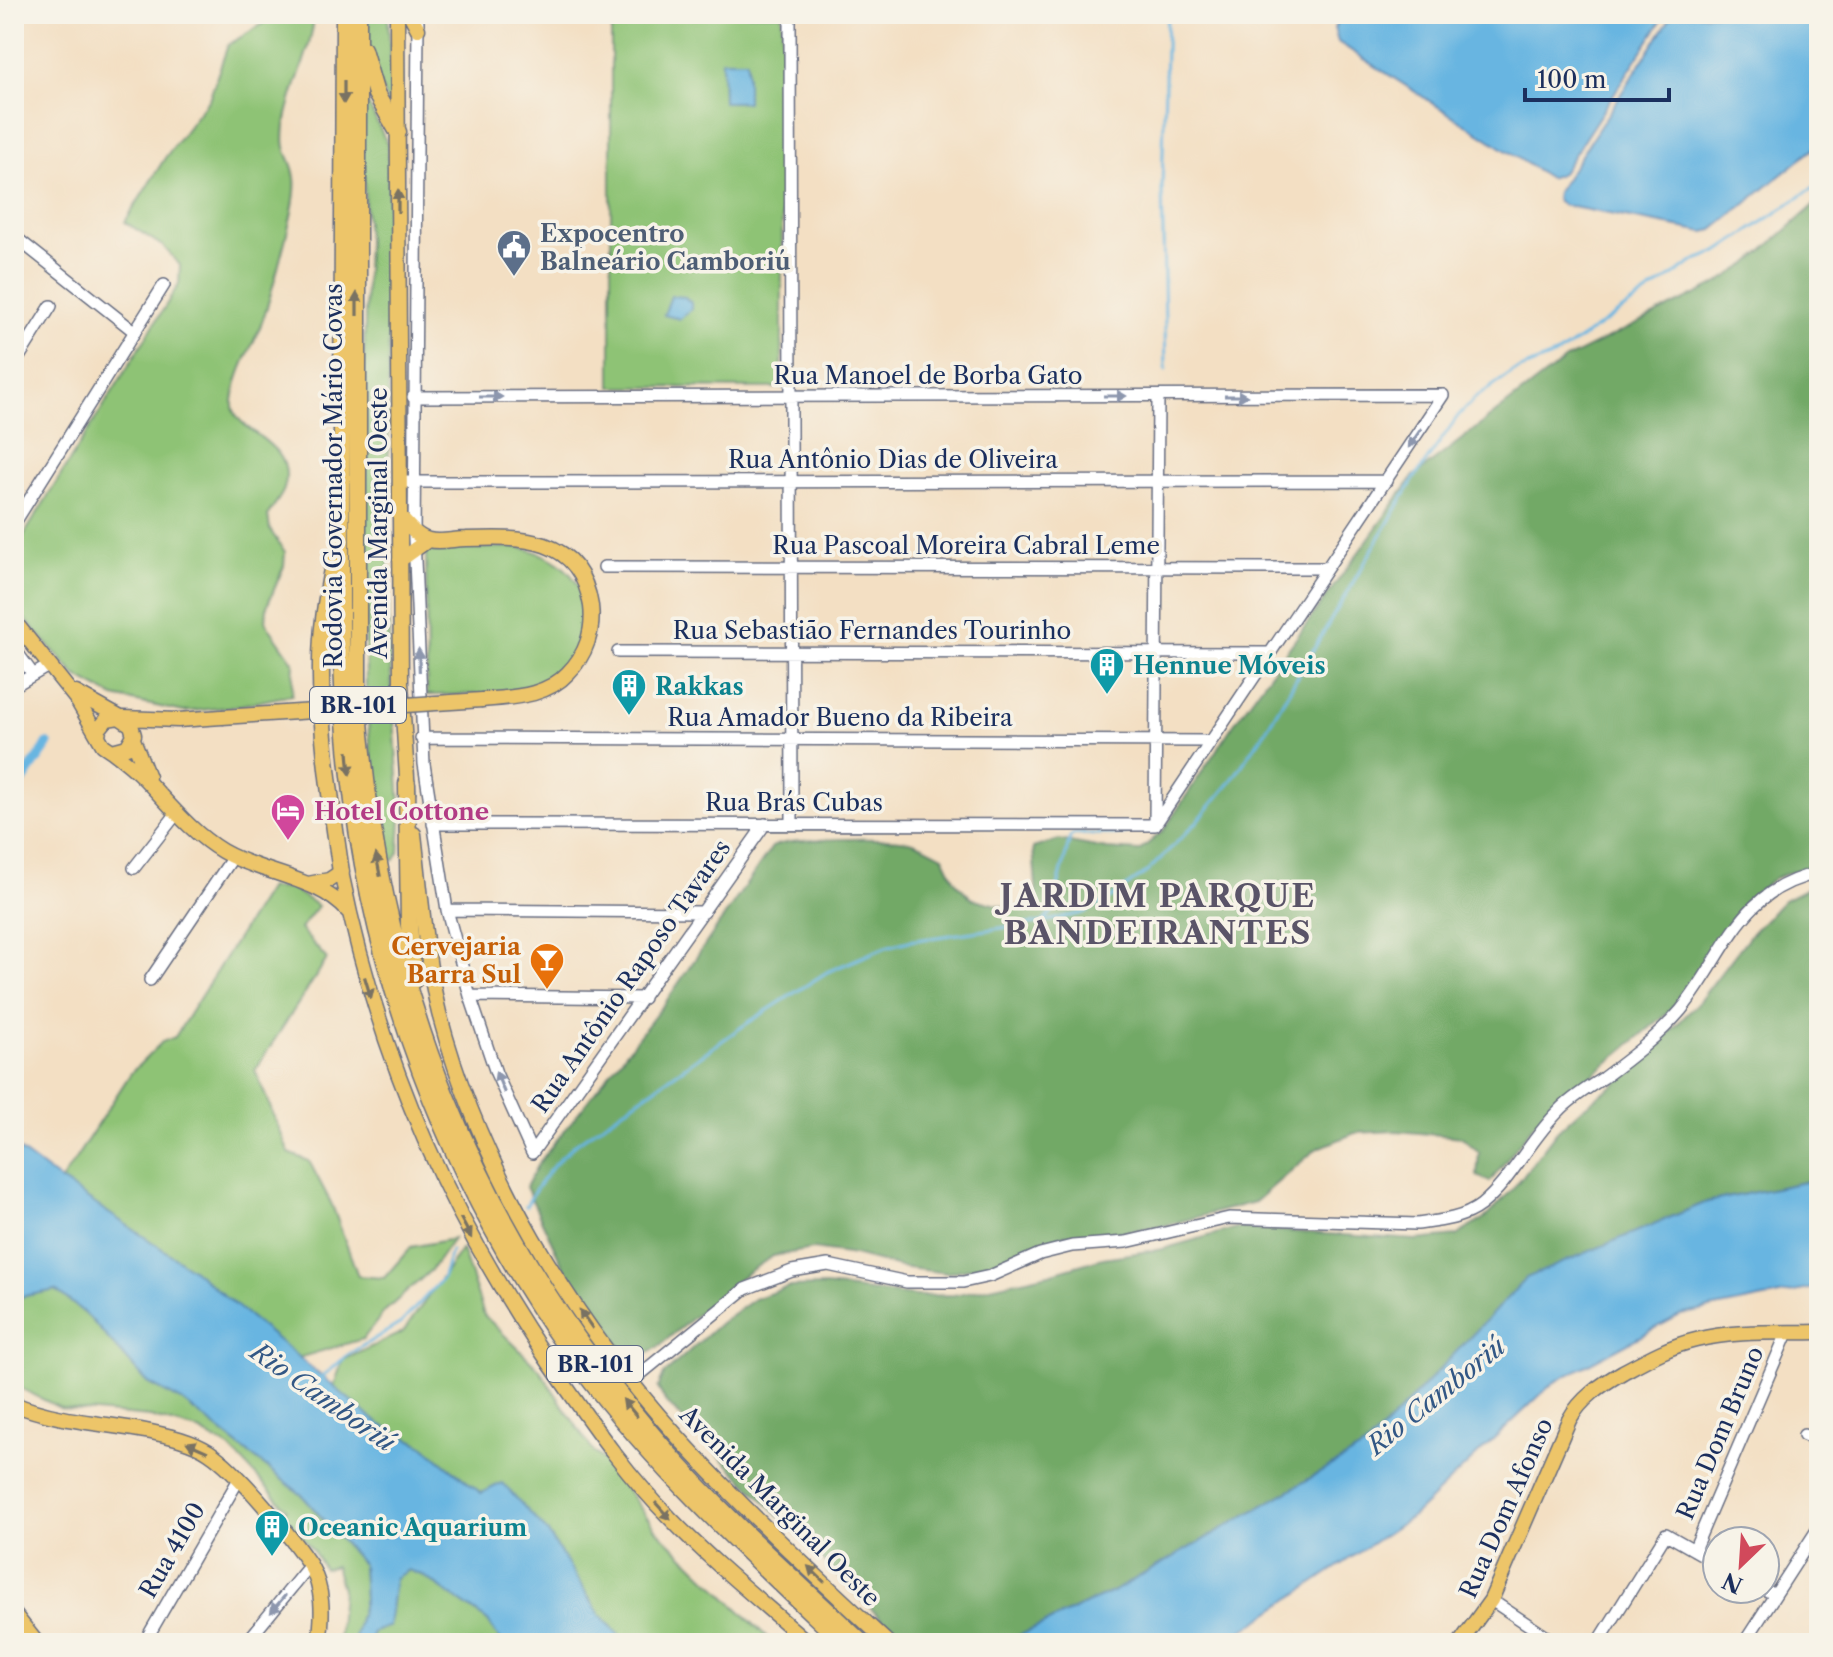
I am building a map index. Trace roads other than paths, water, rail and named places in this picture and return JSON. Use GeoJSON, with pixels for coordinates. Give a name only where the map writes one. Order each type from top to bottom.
{"type":"FeatureCollection","features":[{"type":"Feature","properties":{"kind":"highway","name":"Rodovia Governador Mário Covas"},"geometry":{"type":"LineString","coordinates":[[344,14],[342,517],[346,730],[360,844],[379,936],[401,1014],[458,1161],[488,1220],[567,1349],[613,1409],[692,1499],[843,1643]]}},
{"type":"Feature","properties":{"kind":"highway","name":"Rodovia Governador Mário Covas"},"geometry":{"type":"LineString","coordinates":[[358,21],[358,696],[364,775],[379,868],[394,938],[418,1021],[453,1116],[492,1200],[534,1275],[586,1352],[646,1427],[701,1488],[862,1643]]}},
{"type":"Feature","properties":{"kind":"highway"},"geometry":{"type":"LineString","coordinates":[[358,21],[376,94],[398,132]]}},
{"type":"Feature","properties":{"kind":"highway"},"geometry":{"type":"LineString","coordinates":[[341,872],[323,725],[321,662],[322,632],[342,517]]}},
{"type":"Feature","properties":{"kind":"highway"},"geometry":{"type":"LineString","coordinates":[[407,784],[410,936],[418,1021]]}},
{"type":"Feature","properties":{"kind":"main road","name":"Avenida Marginal Oeste"},"geometry":{"type":"LineString","coordinates":[[397,14],[399,429],[400,463],[409,480],[400,517],[401,683],[407,784],[432,978],[448,1044],[506,1185],[553,1270],[606,1348],[675,1434],[727,1489],[888,1643]]}},
{"type":"Feature","properties":{"kind":"main road"},"geometry":{"type":"LineString","coordinates":[[410,14],[418,21]]}},
{"type":"Feature","properties":{"kind":"main road"},"geometry":{"type":"LineString","coordinates":[[98,735],[107,719],[121,717],[178,720],[482,700],[538,693],[566,676],[584,652],[592,624],[588,593],[565,556],[533,540],[515,537],[428,540],[414,532],[400,517]]}},
{"type":"Feature","properties":{"kind":"main road"},"geometry":{"type":"LineString","coordinates":[[400,560],[428,540]]}},
{"type":"Feature","properties":{"kind":"main road"},"geometry":{"type":"LineString","coordinates":[[14,621],[68,689],[103,745],[154,788],[203,838],[233,857],[308,884],[334,898],[349,912]]}},
{"type":"Feature","properties":{"kind":"main road"},"geometry":{"type":"LineString","coordinates":[[68,689],[131,725],[154,788]]}},
{"type":"Feature","properties":{"kind":"main road"},"geometry":{"type":"LineString","coordinates":[[112,751],[127,747],[133,737],[178,720]]}},
{"type":"Feature","properties":{"kind":"main road"},"geometry":{"type":"LineString","coordinates":[[308,884],[329,880],[341,872],[379,1024],[401,1086],[435,1165],[481,1257],[511,1305],[596,1429],[667,1516],[808,1643]]}},
{"type":"Feature","properties":{"kind":"main road","name":"Rua Dom Afonso"},"geometry":{"type":"LineString","coordinates":[[1460,1643],[1491,1600],[1569,1420],[1587,1397],[1607,1381],[1675,1346],[1714,1336],[1819,1332]]}},
{"type":"Feature","properties":{"kind":"main road"},"geometry":{"type":"LineString","coordinates":[[14,1404],[58,1418],[152,1432],[189,1442],[208,1451],[239,1479],[310,1565],[322,1602],[319,1643]]}},
{"type":"Feature","properties":{"kind":"main road"},"geometry":{"type":"LineString","coordinates":[[14,1614],[37,1643]]}},
{"type":"Feature","properties":{"kind":"street"},"geometry":{"type":"LineString","coordinates":[[790,14],[792,824]]}},
{"type":"Feature","properties":{"kind":"street"},"geometry":{"type":"LineString","coordinates":[[418,21],[409,480],[415,550],[421,738],[447,910],[470,996],[643,998]]}},
{"type":"Feature","properties":{"kind":"street"},"geometry":{"type":"LineString","coordinates":[[14,236],[135,332]]}},
{"type":"Feature","properties":{"kind":"street"},"geometry":{"type":"LineString","coordinates":[[14,524],[164,285]]}},
{"type":"Feature","properties":{"kind":"street"},"geometry":{"type":"LineString","coordinates":[[14,365],[51,306]]}},
{"type":"Feature","properties":{"kind":"street","name":"Rua Manoel de Borba Gato"},"geometry":{"type":"LineString","coordinates":[[413,397],[1443,395],[1386,481]]}},
{"type":"Feature","properties":{"kind":"street"},"geometry":{"type":"LineString","coordinates":[[1155,825],[1158,396]]}},
{"type":"Feature","properties":{"kind":"street"},"geometry":{"type":"LineString","coordinates":[[399,429],[413,397]]}},
{"type":"Feature","properties":{"kind":"street","name":"Rua Antônio Dias de Oliveira"},"geometry":{"type":"LineString","coordinates":[[409,480],[429,483],[1386,481]]}},
{"type":"Feature","properties":{"kind":"street"},"geometry":{"type":"LineString","coordinates":[[1155,825],[1386,481]]}},
{"type":"Feature","properties":{"kind":"street","name":"Rua Pascoal Moreira Cabral Leme"},"geometry":{"type":"LineString","coordinates":[[604,567],[1327,568]]}},
{"type":"Feature","properties":{"kind":"street"},"geometry":{"type":"LineString","coordinates":[[14,648],[32,673]]}},
{"type":"Feature","properties":{"kind":"street","name":"Rua Sebastião Fernandes Tourinho"},"geometry":{"type":"LineString","coordinates":[[618,652],[1270,653]]}},
{"type":"Feature","properties":{"kind":"street"},"geometry":{"type":"LineString","coordinates":[[14,686],[50,665]]}},
{"type":"Feature","properties":{"kind":"street","name":"Rua Amador Bueno da Ribeira"},"geometry":{"type":"LineString","coordinates":[[421,738],[1211,741]]}},
{"type":"Feature","properties":{"kind":"street"},"geometry":{"type":"LineString","coordinates":[[134,868],[177,813]]}},
{"type":"Feature","properties":{"kind":"street","name":"Rua Brás Cubas"},"geometry":{"type":"LineString","coordinates":[[433,824],[1155,825]]}},
{"type":"Feature","properties":{"kind":"street","name":"Rua Antônio Raposo Tavares"},"geometry":{"type":"LineString","coordinates":[[470,996],[496,1073],[532,1153],[765,824]]}},
{"type":"Feature","properties":{"kind":"street"},"geometry":{"type":"LineString","coordinates":[[150,980],[233,857]]}},
{"type":"Feature","properties":{"kind":"street"},"geometry":{"type":"LineString","coordinates":[[632,1381],[745,1289],[792,1271],[828,1265],[907,1282],[963,1282],[990,1276],[1040,1254],[1072,1246],[1126,1242],[1229,1218],[1417,1224],[1465,1214],[1481,1205],[1560,1109],[1628,1059],[1679,1012],[1745,915],[1767,893],[1796,878],[1819,873]]}},
{"type":"Feature","properties":{"kind":"street"},"geometry":{"type":"LineString","coordinates":[[447,910],[704,912]]}},
{"type":"Feature","properties":{"kind":"street","name":"Rua Dom Bruno"},"geometry":{"type":"LineString","coordinates":[[1694,1550],[1787,1333]]}},
{"type":"Feature","properties":{"kind":"street"},"geometry":{"type":"LineString","coordinates":[[1804,1435],[1819,1441]]}},
{"type":"Feature","properties":{"kind":"street","name":"Rua 4100"},"geometry":{"type":"LineString","coordinates":[[144,1643],[239,1479]]}},
{"type":"Feature","properties":{"kind":"street"},"geometry":{"type":"LineString","coordinates":[[1781,1577],[1819,1527]]}},
{"type":"Feature","properties":{"kind":"street"},"geometry":{"type":"LineString","coordinates":[[1598,1643],[1666,1534],[1701,1554]]}},
{"type":"Feature","properties":{"kind":"street"},"geometry":{"type":"LineString","coordinates":[[246,1643],[310,1565]]}},
{"type":"Feature","properties":{"kind":"street"},"geometry":{"type":"LineString","coordinates":[[1491,1600],[1556,1643]]}},
{"type":"Feature","properties":{"kind":"street"},"geometry":{"type":"LineString","coordinates":[[1744,1643],[1763,1605]]}},
{"type":"Feature","properties":{"kind":"water"},"geometry":{"type":"Polygon","coordinates":[[[1342,14],[1666,14],[1562,173],[1549,178],[1338,42],[1334,28],[1342,14]]]}},
{"type":"Feature","properties":{"kind":"water"},"geometry":{"type":"Polygon","coordinates":[[[1673,14],[1819,14],[1819,144],[1713,230],[1704,232],[1562,205],[1556,199],[1557,192],[1673,14]]]}},
{"type":"Feature","properties":{"kind":"water"},"geometry":{"type":"Polygon","coordinates":[[[722,60],[747,60],[747,102],[723,102],[722,60]]]}},
{"type":"Feature","properties":{"kind":"water"},"geometry":{"type":"Polygon","coordinates":[[[671,296],[685,297],[691,303],[691,309],[680,319],[664,315],[671,296]]]}},
{"type":"Feature","properties":{"kind":"water","name":"Rio Camboriú"},"geometry":{"type":"Polygon","coordinates":[[[14,1146],[192,1269],[379,1424],[422,1445],[481,1493],[502,1483],[546,1530],[598,1612],[626,1643],[502,1643],[488,1621],[422,1575],[408,1570],[395,1578],[389,1626],[373,1632],[368,1643],[353,1643],[364,1599],[362,1564],[302,1495],[182,1401],[148,1383],[88,1316],[56,1290],[14,1298],[14,1146]]]}},
{"type":"Feature","properties":{"kind":"water","name":"Rio Camboriú"},"geometry":{"type":"Polygon","coordinates":[[[1819,1179],[1819,1287],[1680,1315],[1553,1383],[1414,1515],[1224,1643],[1004,1643],[1116,1590],[1368,1445],[1526,1278],[1707,1202],[1819,1179]]]}},
{"type":"Feature","properties":{"kind":"waterway"},"geometry":{"type":"LineString","coordinates":[[1166,370],[1162,187],[1167,14]]}},
{"type":"Feature","properties":{"kind":"waterway"},"geometry":{"type":"LineString","coordinates":[[526,1206],[549,1171],[578,1142],[743,1026],[827,972],[886,947],[909,941],[1043,922],[1083,913],[1111,898],[1148,871],[1196,823],[1229,784],[1263,735],[1414,479],[1458,416],[1475,398],[1513,372],[1558,354],[1696,260],[1718,252],[1819,184]]}},
{"type":"Feature","properties":{"kind":"waterway"},"geometry":{"type":"LineString","coordinates":[[14,793],[48,744]]}},
{"type":"Feature","properties":{"kind":"waterway"},"geometry":{"type":"LineString","coordinates":[[1044,921],[1052,912],[1070,837],[1074,834],[1120,834],[1135,830]]}},
{"type":"Feature","properties":{"kind":"waterway","name":"Rio Camboriú"},"geometry":{"type":"LineString","coordinates":[[320,1379],[349,1354],[401,1323],[442,1279],[451,1251]]}},
{"type":"Feature","properties":{"kind":"place","name":"Expocentro Balneário Camboriú"},"geometry":{"type":"Point","coordinates":[514,278]}},
{"type":"Feature","properties":{"kind":"place","name":"Hennue Móveis"},"geometry":{"type":"Point","coordinates":[1107,696]}},
{"type":"Feature","properties":{"kind":"place","name":"Rakkas"},"geometry":{"type":"Point","coordinates":[629,717]}},
{"type":"Feature","properties":{"kind":"place","name":"Hotel Cottone"},"geometry":{"type":"Point","coordinates":[288,842]}},
{"type":"Feature","properties":{"kind":"place","name":"Cervejaria Barra Sul"},"geometry":{"type":"Point","coordinates":[547,991]}},
{"type":"Feature","properties":{"kind":"place","name":"Oceanic Aquarium"},"geometry":{"type":"Point","coordinates":[272,1558]}},
{"type":"Feature","properties":{"kind":"district","name":"JARDIM PARQUE BANDEIRANTES"},"geometry":{"type":"Point","coordinates":[1158,914]}}]}
